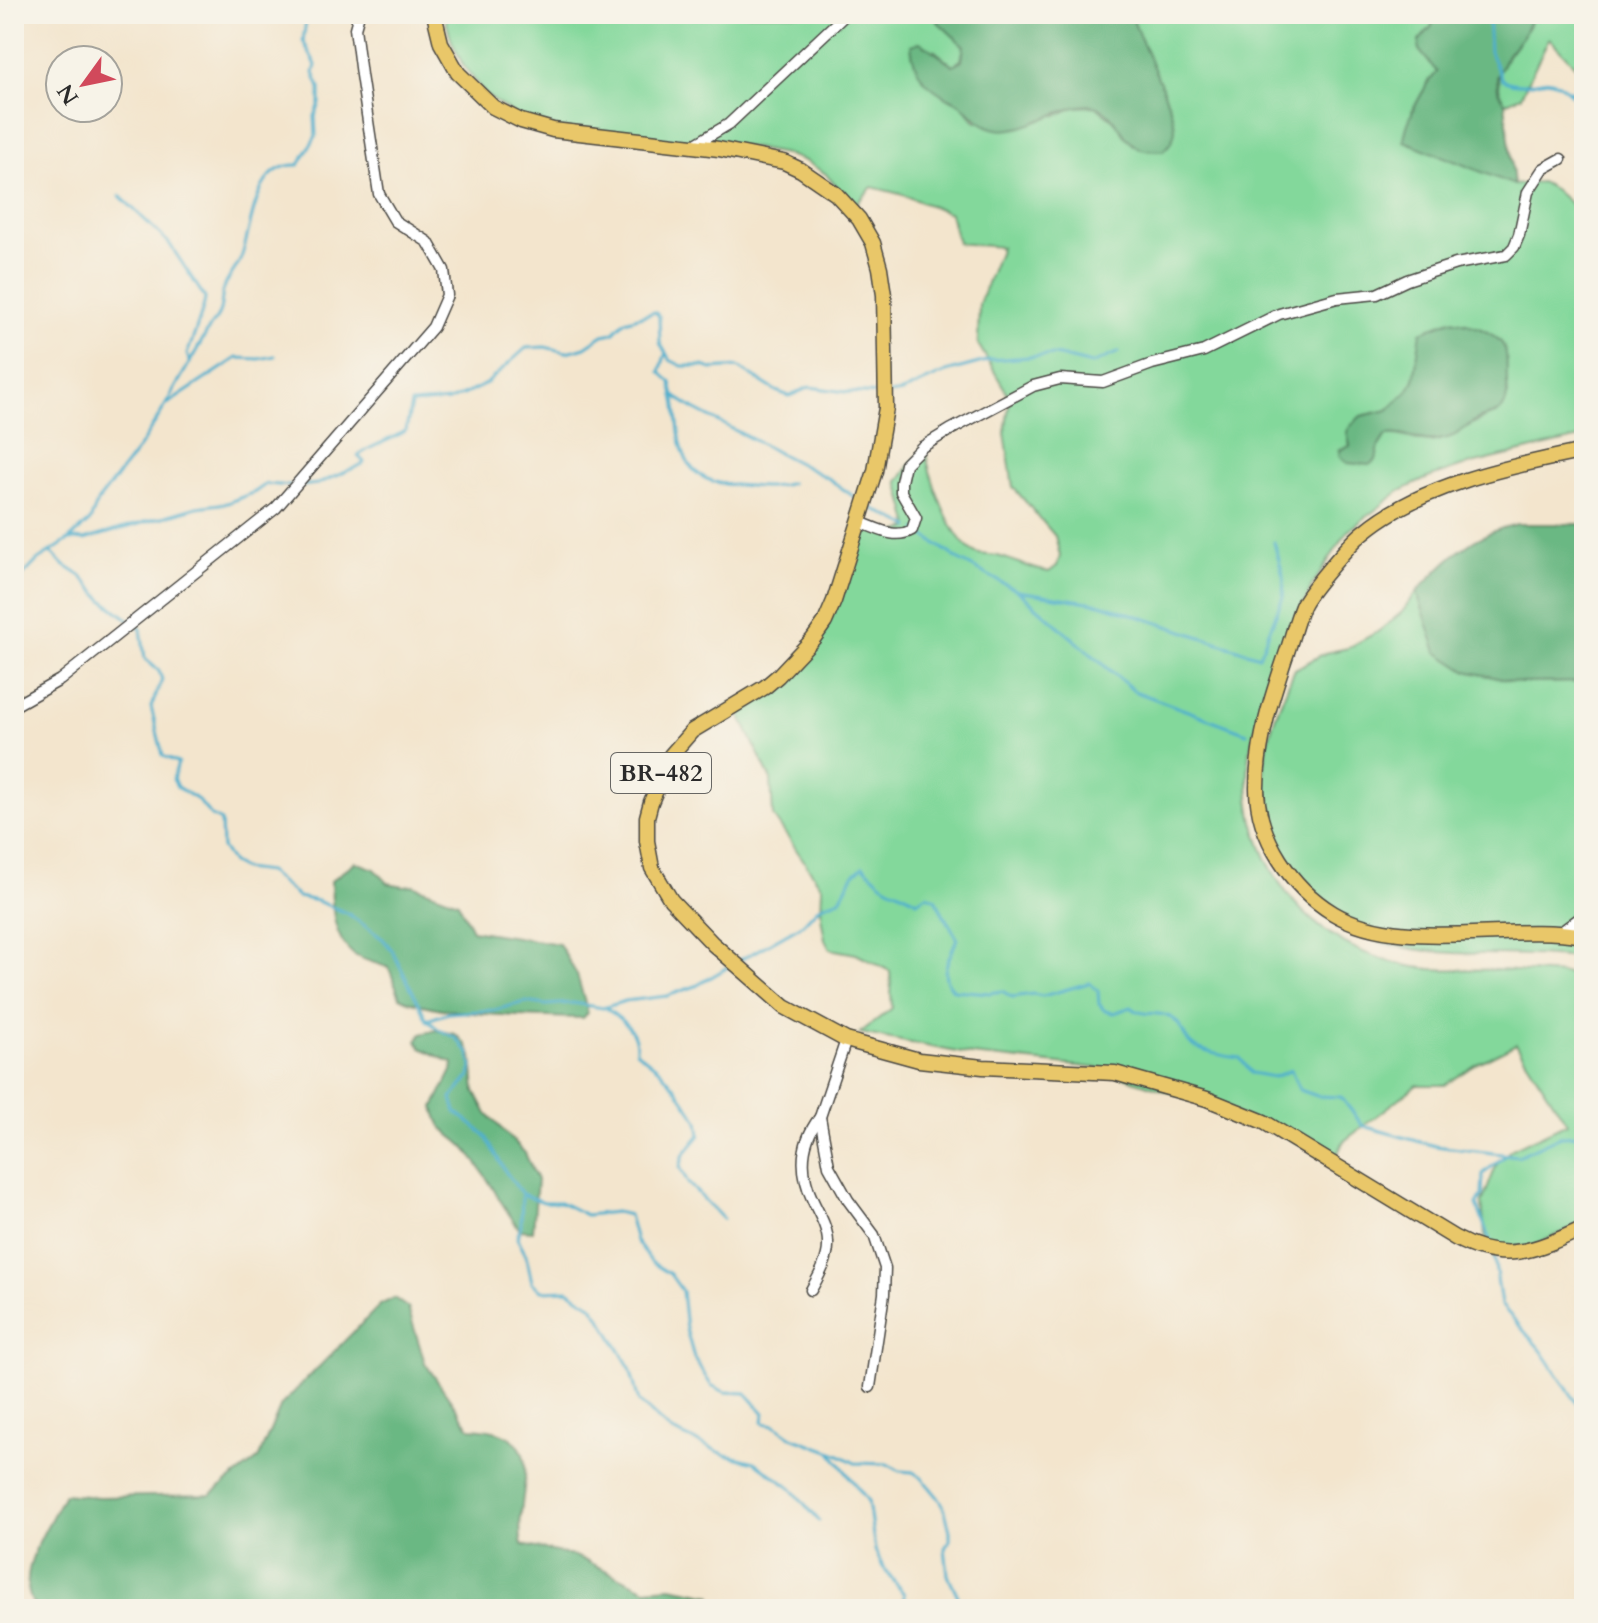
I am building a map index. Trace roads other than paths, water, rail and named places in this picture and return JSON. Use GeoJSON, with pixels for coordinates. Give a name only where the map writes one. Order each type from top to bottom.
{"type":"FeatureCollection","features":[{"type":"Feature","properties":{"kind":"highway","name":"BR-482"},"geometry":{"type":"LineString","coordinates":[[434,14],[441,43],[458,73],[479,96],[505,114],[538,126],[578,135],[692,146],[762,157],[801,170],[836,194],[859,219],[873,243],[880,268],[884,295],[886,408],[875,471],[834,601],[813,639],[765,687],[692,731],[680,743],[661,775],[647,817],[648,853],[652,868],[660,885],[683,914],[785,1007],[846,1040],[919,1060],[983,1067],[1115,1073],[1207,1099],[1264,1122],[1455,1238],[1486,1251],[1503,1254],[1541,1248],[1584,1228]]}},
{"type":"Feature","properties":{"kind":"highway"},"geometry":{"type":"LineString","coordinates":[[1584,451],[1521,465],[1440,489],[1362,532],[1303,603],[1265,717],[1257,788],[1266,832],[1281,862],[1305,891],[1335,914],[1382,931],[1561,932],[1584,936]]}},
{"type":"Feature","properties":{"kind":"street"},"geometry":{"type":"LineString","coordinates":[[14,706],[60,680],[276,508],[433,327],[447,295],[444,270],[428,242],[395,221],[379,194],[355,28],[359,14]]}},
{"type":"Feature","properties":{"kind":"street"},"geometry":{"type":"LineString","coordinates":[[692,146],[729,124],[846,14]]}},
{"type":"Feature","properties":{"kind":"street"},"geometry":{"type":"LineString","coordinates":[[859,522],[890,534],[899,535],[912,530],[916,518],[901,492],[905,464],[922,447],[1033,386],[1060,379],[1103,382],[1152,364],[1204,351],[1279,314],[1337,298],[1377,294],[1456,264],[1506,255],[1519,235],[1528,192],[1543,169],[1561,159]]}},
{"type":"Feature","properties":{"kind":"street"},"geometry":{"type":"LineString","coordinates":[[1561,932],[1584,915]]}},
{"type":"Feature","properties":{"kind":"street"},"geometry":{"type":"LineString","coordinates":[[811,1290],[820,1274],[828,1243],[825,1228],[805,1181],[806,1138],[820,1117],[846,1040]]}},
{"type":"Feature","properties":{"kind":"street"},"geometry":{"type":"LineString","coordinates":[[820,1117],[829,1166],[848,1200],[874,1235],[885,1268],[870,1387]]}},
{"type":"Feature","properties":{"kind":"waterway"},"geometry":{"type":"LineString","coordinates":[[14,585],[37,561],[90,521],[98,501],[136,452],[218,317],[224,287],[241,258],[257,199],[264,185],[272,174],[284,167],[299,165],[316,136],[315,116],[320,104],[320,88],[314,73],[316,65],[303,41],[307,14]]}},
{"type":"Feature","properties":{"kind":"waterway"},"geometry":{"type":"LineString","coordinates":[[1488,14],[1490,52],[1502,80],[1516,84],[1543,81],[1559,84],[1584,109]]}},
{"type":"Feature","properties":{"kind":"waterway"},"geometry":{"type":"LineString","coordinates":[[1569,90],[1584,95]]}},
{"type":"Feature","properties":{"kind":"waterway"},"geometry":{"type":"LineString","coordinates":[[120,196],[169,243],[205,298],[187,354],[190,363]]}},
{"type":"Feature","properties":{"kind":"waterway"},"geometry":{"type":"LineString","coordinates":[[299,486],[318,484],[363,464],[358,456],[406,430],[411,404],[449,401],[478,388],[526,348],[575,350],[613,333],[625,321],[655,312],[659,316],[660,343],[670,360],[682,366],[712,369],[738,367],[789,396],[810,387],[882,394]]}},
{"type":"Feature","properties":{"kind":"waterway"},"geometry":{"type":"LineString","coordinates":[[890,394],[902,392],[946,372],[990,360],[1055,355],[1092,364],[1119,352]]}},
{"type":"Feature","properties":{"kind":"waterway"},"geometry":{"type":"LineString","coordinates":[[665,355],[660,372],[671,382],[683,450],[694,470],[717,483],[770,487],[791,483]]}},
{"type":"Feature","properties":{"kind":"waterway"},"geometry":{"type":"LineString","coordinates":[[166,405],[237,358],[275,356]]}},
{"type":"Feature","properties":{"kind":"waterway"},"geometry":{"type":"LineString","coordinates":[[673,395],[829,479],[860,501]]}},
{"type":"Feature","properties":{"kind":"waterway"},"geometry":{"type":"LineString","coordinates":[[67,541],[84,540],[197,507],[227,503],[266,484],[292,486]]}},
{"type":"Feature","properties":{"kind":"waterway"},"geometry":{"type":"LineString","coordinates":[[870,507],[910,527]]}},
{"type":"Feature","properties":{"kind":"waterway"},"geometry":{"type":"LineString","coordinates":[[917,530],[959,560],[1018,591],[1134,691],[1247,733]]}},
{"type":"Feature","properties":{"kind":"waterway"},"geometry":{"type":"LineString","coordinates":[[1018,591],[1101,604],[1259,656],[1283,597],[1284,579],[1274,542]]}},
{"type":"Feature","properties":{"kind":"waterway"},"geometry":{"type":"LineString","coordinates":[[50,551],[62,564],[81,576],[103,600],[141,629],[145,659],[159,671],[162,680],[151,707],[163,756],[178,763],[173,779],[177,787],[198,800],[211,816],[221,821],[222,848],[232,863],[243,869],[268,872],[298,897],[347,913],[383,939],[392,950],[427,1020],[456,1038],[469,1053],[470,1076],[452,1098],[456,1112],[485,1135],[522,1194],[544,1202],[560,1202],[586,1215],[616,1212],[629,1215],[636,1241],[651,1262],[670,1274],[682,1291],[686,1329],[694,1358],[711,1385],[725,1392],[746,1393],[764,1413],[763,1423],[775,1425],[792,1437],[855,1463],[887,1464],[922,1478],[941,1501],[946,1515],[950,1531],[950,1540],[945,1548],[948,1575],[964,1609]]}},
{"type":"Feature","properties":{"kind":"waterway"},"geometry":{"type":"LineString","coordinates":[[740,960],[802,925],[819,907],[840,899],[853,875],[863,866],[885,885],[917,901],[927,895],[935,899],[957,938],[945,971],[948,984],[954,990],[1002,991],[1012,997],[1043,996],[1089,983],[1098,991],[1099,1004],[1105,1011],[1114,1013],[1131,1007],[1140,1012],[1172,1018],[1195,1047],[1240,1058],[1251,1073],[1274,1077],[1291,1070],[1300,1090],[1317,1096],[1341,1097],[1363,1126],[1435,1146],[1518,1156],[1561,1136],[1584,1135]]}},
{"type":"Feature","properties":{"kind":"waterway"},"geometry":{"type":"LineString","coordinates":[[427,1020],[448,1013],[495,1010],[525,1002],[546,1005],[573,1003],[603,1008],[625,1001],[667,996],[696,986],[730,966]]}},
{"type":"Feature","properties":{"kind":"waterway"},"geometry":{"type":"LineString","coordinates":[[607,1009],[628,1026],[636,1043],[636,1051],[660,1070],[698,1121],[700,1135],[684,1154],[680,1167],[688,1183],[723,1219]]}},
{"type":"Feature","properties":{"kind":"waterway"},"geometry":{"type":"LineString","coordinates":[[1492,1246],[1477,1205],[1482,1196],[1483,1174],[1507,1154]]}},
{"type":"Feature","properties":{"kind":"waterway"},"geometry":{"type":"LineString","coordinates":[[522,1194],[521,1225],[517,1238],[526,1255],[532,1282],[541,1291],[568,1290],[591,1305],[630,1368],[639,1402],[670,1430],[726,1455],[755,1462],[791,1488],[819,1521]]}},
{"type":"Feature","properties":{"kind":"waterway"},"geometry":{"type":"LineString","coordinates":[[1494,1258],[1501,1305],[1541,1350],[1584,1413]]}},
{"type":"Feature","properties":{"kind":"waterway"},"geometry":{"type":"LineString","coordinates":[[830,1451],[868,1501],[875,1550],[883,1567],[904,1594],[903,1605],[899,1609]]}}]}
